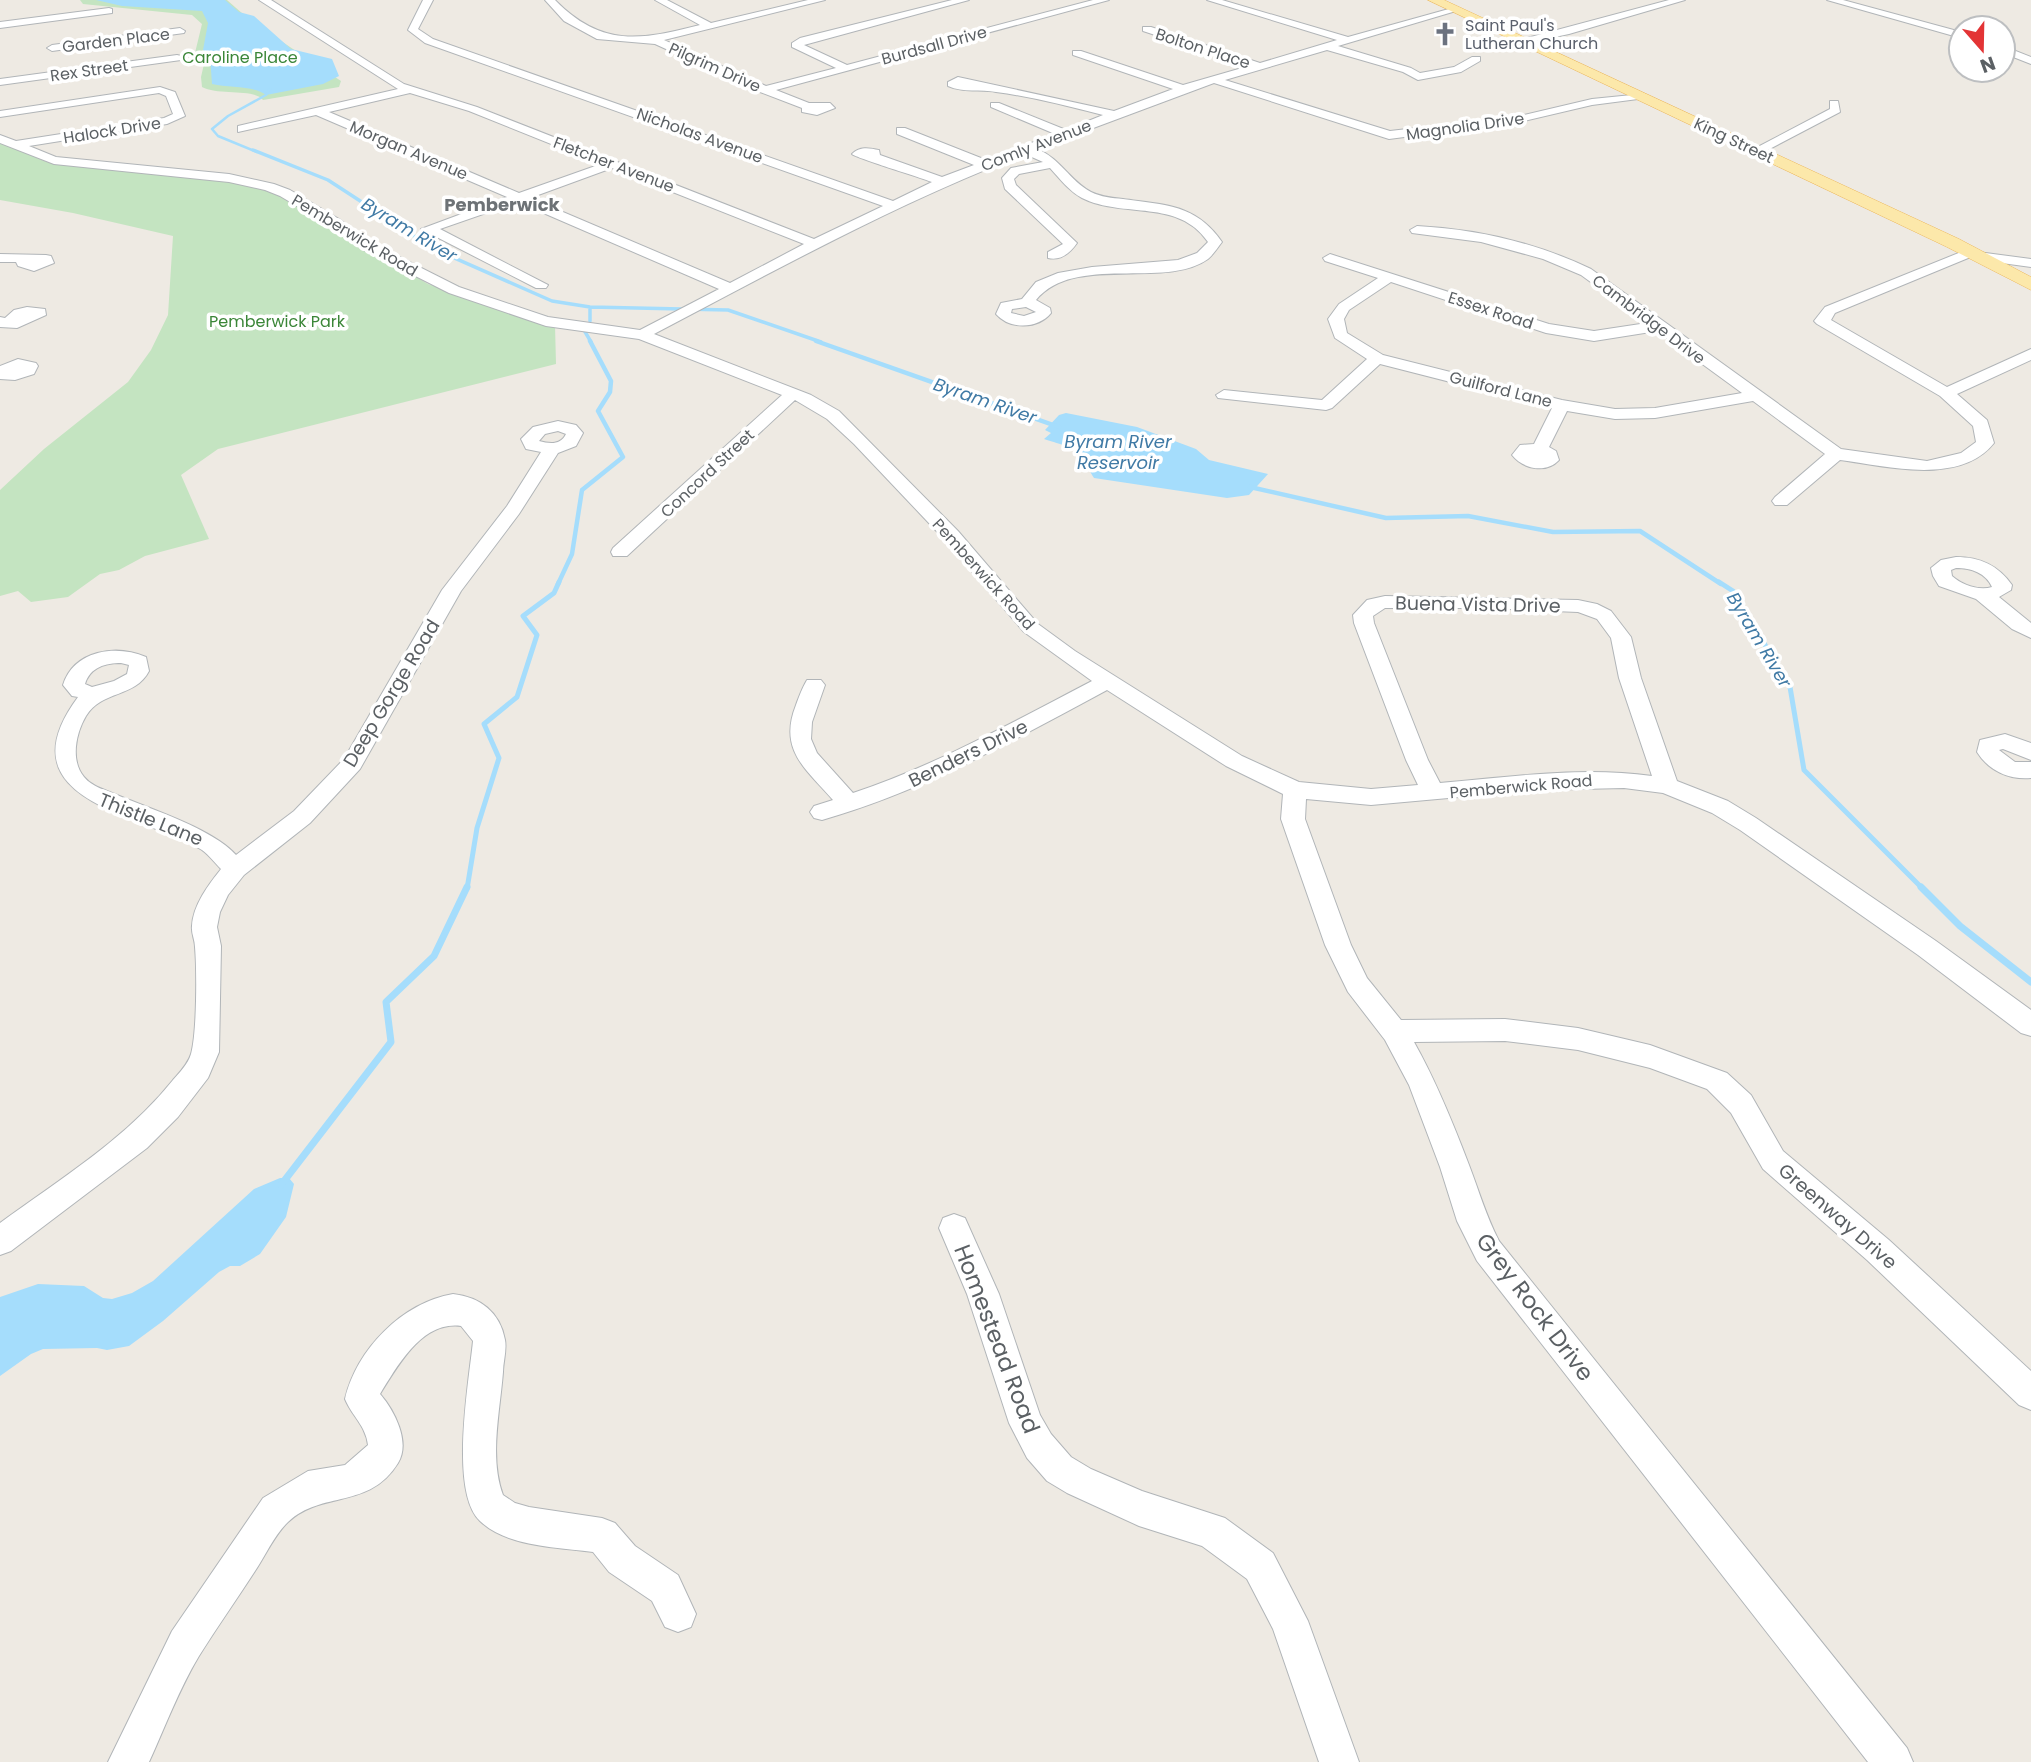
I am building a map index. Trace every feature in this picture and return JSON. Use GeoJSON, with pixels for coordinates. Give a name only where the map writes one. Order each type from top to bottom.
{"type":"FeatureCollection","features":[{"type":"Feature","properties":{"kind":"main road","name":"King Street"},"geometry":{"type":"LineString","coordinates":[[1434,0],[1758,150],[1975,254],[2031,284]]}},
{"type":"Feature","properties":{"kind":"street"},"geometry":{"type":"LineString","coordinates":[[264,0],[379,75],[411,89]]}},
{"type":"Feature","properties":{"kind":"street","name":"Nicholas Avenue"},"geometry":{"type":"LineString","coordinates":[[428,0],[413,26],[413,32],[445,48],[506,67],[893,205]]}},
{"type":"Feature","properties":{"kind":"street","name":"Pilgrim Drive"},"geometry":{"type":"LineString","coordinates":[[550,0],[568,19],[594,34],[617,40],[652,40],[764,90],[808,106]]}},
{"type":"Feature","properties":{"kind":"street"},"geometry":{"type":"LineString","coordinates":[[660,0],[709,26]]}},
{"type":"Feature","properties":{"kind":"street"},"geometry":{"type":"LineString","coordinates":[[652,40],[820,0]]}},
{"type":"Feature","properties":{"kind":"street"},"geometry":{"type":"LineString","coordinates":[[846,68],[796,45],[804,40],[964,0]]}},
{"type":"Feature","properties":{"kind":"street","name":"Burdsall Drive"},"geometry":{"type":"LineString","coordinates":[[764,90],[1104,0]]}},
{"type":"Feature","properties":{"kind":"street"},"geometry":{"type":"LineString","coordinates":[[1212,0],[1348,40]]}},
{"type":"Feature","properties":{"kind":"street"},"geometry":{"type":"LineString","coordinates":[[1521,41],[1680,0]]}},
{"type":"Feature","properties":{"kind":"street"},"geometry":{"type":"LineString","coordinates":[[1832,0],[1947,31]]}},
{"type":"Feature","properties":{"kind":"street","name":"Comly Avenue"},"geometry":{"type":"LineString","coordinates":[[642,335],[893,205],[984,164],[1183,89],[1453,9]]}},
{"type":"Feature","properties":{"kind":"street"},"geometry":{"type":"LineString","coordinates":[[0,25],[109,12]]}},
{"type":"Feature","properties":{"kind":"street"},"geometry":{"type":"LineString","coordinates":[[18,23],[43,42],[63,74]]}},
{"type":"Feature","properties":{"kind":"street","name":"Bolton Place"},"geometry":{"type":"LineString","coordinates":[[1147,29],[1259,66]]}},
{"type":"Feature","properties":{"kind":"street","name":"Garden Place"},"geometry":{"type":"LineString","coordinates":[[43,42],[180,31]]}},
{"type":"Feature","properties":{"kind":"street"},"geometry":{"type":"LineString","coordinates":[[1326,46],[1407,70],[1418,77],[1457,70],[1476,59]]}},
{"type":"Feature","properties":{"kind":"street"},"geometry":{"type":"LineString","coordinates":[[1077,53],[1183,89]]}},
{"type":"Feature","properties":{"kind":"street","name":"Rex Street"},"geometry":{"type":"LineString","coordinates":[[0,82],[177,58]]}},
{"type":"Feature","properties":{"kind":"street","name":"Magnolia Drive"},"geometry":{"type":"LineString","coordinates":[[1215,80],[1389,135],[1520,119],[1592,102],[1638,96]]}},
{"type":"Feature","properties":{"kind":"street"},"geometry":{"type":"LineString","coordinates":[[975,86],[1115,115]]}},
{"type":"Feature","properties":{"kind":"street"},"geometry":{"type":"LineString","coordinates":[[242,129],[411,89]]}},
{"type":"Feature","properties":{"kind":"street","name":"Fletcher Avenue"},"geometry":{"type":"LineString","coordinates":[[411,89],[473,109],[815,244]]}},
{"type":"Feature","properties":{"kind":"street","name":"Halock Drive"},"geometry":{"type":"LineString","coordinates":[[0,114],[160,90],[171,94],[179,116],[167,121],[7,142]]}},
{"type":"Feature","properties":{"kind":"street"},"geometry":{"type":"LineString","coordinates":[[1758,150],[1836,110],[1834,103]]}},
{"type":"Feature","properties":{"kind":"street"},"geometry":{"type":"LineString","coordinates":[[996,105],[1066,134]]}},
{"type":"Feature","properties":{"kind":"street","name":"Morgan Avenue"},"geometry":{"type":"LineString","coordinates":[[319,112],[730,288]]}},
{"type":"Feature","properties":{"kind":"street"},"geometry":{"type":"LineString","coordinates":[[901,131],[984,164]]}},
{"type":"Feature","properties":{"kind":"street","name":"Pemberwick Road"},"geometry":{"type":"LineString","coordinates":[[7,142],[62,161],[251,182],[285,193],[334,222],[367,246],[454,290],[546,321],[642,335],[793,393],[820,405],[860,440],[951,535],[1031,628],[1068,656],[1234,761],[1295,790],[1371,797],[1594,779],[1667,786],[1720,807],[1748,824],[1927,948],[2031,1025]]}},
{"type":"Feature","properties":{"kind":"street"},"geometry":{"type":"LineString","coordinates":[[1024,149],[1053,164],[1082,193],[1123,204],[1186,214],[1206,226],[1215,242],[1207,254],[1181,264],[1101,271],[1056,279],[1034,291],[1027,302]]}},
{"type":"Feature","properties":{"kind":"street"},"geometry":{"type":"LineString","coordinates":[[872,156],[942,181]]}},
{"type":"Feature","properties":{"kind":"street"},"geometry":{"type":"LineString","coordinates":[[541,285],[428,229],[613,164]]}},
{"type":"Feature","properties":{"kind":"street"},"geometry":{"type":"LineString","coordinates":[[1053,164],[1015,171],[1008,178],[1010,186],[1070,243],[1065,250],[1054,255]]}},
{"type":"Feature","properties":{"kind":"street","name":"Cambridge Drive"},"geometry":{"type":"LineString","coordinates":[[1417,230],[1454,231],[1567,262],[1586,272],[1836,454],[1927,466],[1967,457],[1985,443],[1981,424],[1945,393]]}},
{"type":"Feature","properties":{"kind":"street"},"geometry":{"type":"LineString","coordinates":[[2031,263],[1975,254],[1830,310],[1822,321],[1945,393],[2031,354]]}},
{"type":"Feature","properties":{"kind":"street"},"geometry":{"type":"LineString","coordinates":[[0,258],[24,260]]}},
{"type":"Feature","properties":{"kind":"street","name":"Essex Road"},"geometry":{"type":"LineString","coordinates":[[1330,258],[1546,328],[1594,336],[1657,326]]}},
{"type":"Feature","properties":{"kind":"street","name":"Guilford Lane"},"geometry":{"type":"LineString","coordinates":[[1389,277],[1344,307],[1336,319],[1340,335],[1377,358],[1562,405],[1615,414],[1655,414],[1753,396]]}},
{"type":"Feature","properties":{"kind":"street"},"geometry":{"type":"LineString","coordinates":[[1224,395],[1326,405],[1377,358]]}},
{"type":"Feature","properties":{"kind":"street","name":"Concord Street"},"geometry":{"type":"LineString","coordinates":[[620,552],[793,393]]}},
{"type":"Feature","properties":{"kind":"street"},"geometry":{"type":"LineString","coordinates":[[1540,449],[1562,405]]}},
{"type":"Feature","properties":{"kind":"street","name":"Deep Gorge Road"},"geometry":{"type":"LineString","coordinates":[[0,1241],[137,1139],[168,1108],[198,1070],[205,1052],[208,996],[208,946],[204,927],[207,912],[219,889],[235,869],[302,817],[352,764],[452,590],[513,510],[551,449]]}},
{"type":"Feature","properties":{"kind":"street"},"geometry":{"type":"LineString","coordinates":[[1781,501],[1836,454]]}},
{"type":"Feature","properties":{"kind":"street"},"geometry":{"type":"LineString","coordinates":[[1986,595],[2011,620],[2031,632]]}},
{"type":"Feature","properties":{"kind":"street","name":"Buena Vista Drive"},"geometry":{"type":"LineString","coordinates":[[1434,793],[1417,760],[1364,623],[1363,615],[1374,604],[1416,601],[1552,605],[1590,608],[1604,615],[1621,637],[1630,678],[1667,786]]}},
{"type":"Feature","properties":{"kind":"street","name":"Benders Drive"},"geometry":{"type":"LineString","coordinates":[[822,812],[908,783],[951,764],[1108,681]]}},
{"type":"Feature","properties":{"kind":"street"},"geometry":{"type":"LineString","coordinates":[[814,685],[800,727],[800,740],[808,757],[847,802]]}},
{"type":"Feature","properties":{"kind":"street","name":"Thistle Lane"},"geometry":{"type":"LineString","coordinates":[[93,694],[79,711],[65,738],[64,756],[76,783],[91,794],[133,814],[211,844],[235,869]]}},
{"type":"Feature","properties":{"kind":"street"},"geometry":{"type":"LineString","coordinates":[[2027,744],[1995,741],[1989,745],[1988,751],[2002,766],[2031,770]]}},
{"type":"Feature","properties":{"kind":"street","name":"Grey Rock Drive"},"geometry":{"type":"LineString","coordinates":[[1295,790],[1293,819],[1338,945],[1357,985],[1395,1032],[1422,1083],[1455,1167],[1472,1221],[1488,1251],[1893,1762]]}},
{"type":"Feature","properties":{"kind":"street","name":"Greenway Drive"},"geometry":{"type":"LineString","coordinates":[[1395,1032],[1471,1028],[1536,1034],[1648,1054],[1711,1077],[1725,1086],[1744,1107],[1760,1142],[1773,1160],[1878,1250],[2031,1393]]}},
{"type":"Feature","properties":{"kind":"street","name":"Homestead Road"},"geometry":{"type":"LineString","coordinates":[[954,1228],[983,1294],[1026,1423],[1039,1446],[1059,1469],[1079,1481],[1139,1507],[1212,1531],[1260,1566],[1289,1620],[1339,1762]]}},
{"type":"Feature","properties":{"kind":"street"},"geometry":{"type":"LineString","coordinates":[[128,1762],[185,1644],[275,1510],[308,1488],[352,1481],[386,1451],[385,1432],[376,1413],[362,1399],[364,1390],[403,1334],[420,1320],[437,1313],[460,1309],[475,1314],[485,1326],[489,1341],[480,1456],[483,1488],[490,1507],[506,1518],[529,1525],[602,1536],[622,1559],[666,1588],[678,1614]]}},
{"type":"Feature","properties":{"kind":"green space","name":"Caroline Place"},"geometry":{"type":"Polygon","coordinates":[[[80,0],[227,0],[251,21],[341,81],[339,87],[263,100],[252,94],[209,90],[202,87],[204,64],[194,57],[202,24],[192,15],[83,4],[80,0]]]}},
{"type":"Feature","properties":{"kind":"green space","name":"Pemberwick Park"},"geometry":{"type":"Polygon","coordinates":[[[0,143],[47,162],[225,181],[276,193],[428,284],[555,325],[556,364],[218,449],[181,475],[209,539],[145,556],[119,570],[100,574],[68,597],[31,602],[18,591],[0,596],[0,490],[44,449],[128,382],[151,350],[168,315],[173,236],[73,213],[0,200],[0,143]]]}},
{"type":"Feature","properties":{"kind":"water","name":"Caroline Place"},"geometry":{"type":"Polygon","coordinates":[[[96,0],[225,0],[239,12],[254,16],[291,49],[332,59],[339,76],[323,84],[266,95],[247,88],[212,84],[210,56],[203,50],[208,23],[202,11],[122,6],[96,0]]]}},
{"type":"Feature","properties":{"kind":"water","name":"Byram River Reservoir"},"geometry":{"type":"Polygon","coordinates":[[[1066,413],[1137,427],[1196,449],[1209,460],[1268,474],[1249,495],[1227,498],[1094,478],[1080,454],[1044,439],[1051,433],[1045,430],[1059,415],[1066,413]]]}},
{"type":"Feature","properties":{"kind":"water"},"geometry":{"type":"Polygon","coordinates":[[[280,1178],[289,1178],[294,1184],[286,1217],[260,1254],[240,1266],[230,1266],[219,1272],[163,1321],[129,1346],[107,1350],[43,1349],[31,1354],[0,1376],[0,1297],[38,1284],[84,1286],[103,1298],[112,1299],[132,1293],[153,1281],[254,1189],[280,1178]]]}},
{"type":"Feature","properties":{"kind":"waterway","name":"Byram River"},"geometry":{"type":"LineString","coordinates":[[257,152],[218,136],[212,129],[228,116],[266,95],[270,89]]}},
{"type":"Feature","properties":{"kind":"waterway","name":"Byram River"},"geometry":{"type":"LineString","coordinates":[[253,150],[328,180],[434,249],[552,301],[590,307]]}},
{"type":"Feature","properties":{"kind":"waterway","name":"Byram River"},"geometry":{"type":"LineString","coordinates":[[590,307],[728,310],[821,342]]}},
{"type":"Feature","properties":{"kind":"waterway"},"geometry":{"type":"LineString","coordinates":[[590,307],[590,321]]}},
{"type":"Feature","properties":{"kind":"waterway"},"geometry":{"type":"LineString","coordinates":[[584,330],[591,342]]}},
{"type":"Feature","properties":{"kind":"waterway"},"geometry":{"type":"LineString","coordinates":[[558,584],[572,554],[582,490],[623,457],[598,411],[610,392],[611,381],[590,341]]}},
{"type":"Feature","properties":{"kind":"waterway","name":"Byram River"},"geometry":{"type":"LineString","coordinates":[[816,341],[1059,427]]}},
{"type":"Feature","properties":{"kind":"waterway","name":"Byram River"},"geometry":{"type":"LineString","coordinates":[[1250,487],[1386,518],[1468,516],[1553,532],[1640,531],[1721,584]]}},
{"type":"Feature","properties":{"kind":"waterway"},"geometry":{"type":"LineString","coordinates":[[467,889],[477,828],[499,758],[484,724],[517,697],[537,635],[523,616],[554,593],[559,582]]}},
{"type":"Feature","properties":{"kind":"waterway","name":"Byram River"},"geometry":{"type":"LineString","coordinates":[[1719,582],[1733,591],[1790,687],[1804,770],[1960,926],[2031,982]]}},
{"type":"Feature","properties":{"kind":"waterway"},"geometry":{"type":"LineString","coordinates":[[281,1185],[391,1042],[386,1002],[434,956],[467,887]]}},
{"type":"Feature","properties":{"kind":"place","name":"Saint Paul's Lutheran Church"},"geometry":{"type":"Point","coordinates":[1445,34]}},
{"type":"Feature","properties":{"kind":"district","name":"Pemberwick"},"geometry":{"type":"Point","coordinates":[502,205]}}]}
